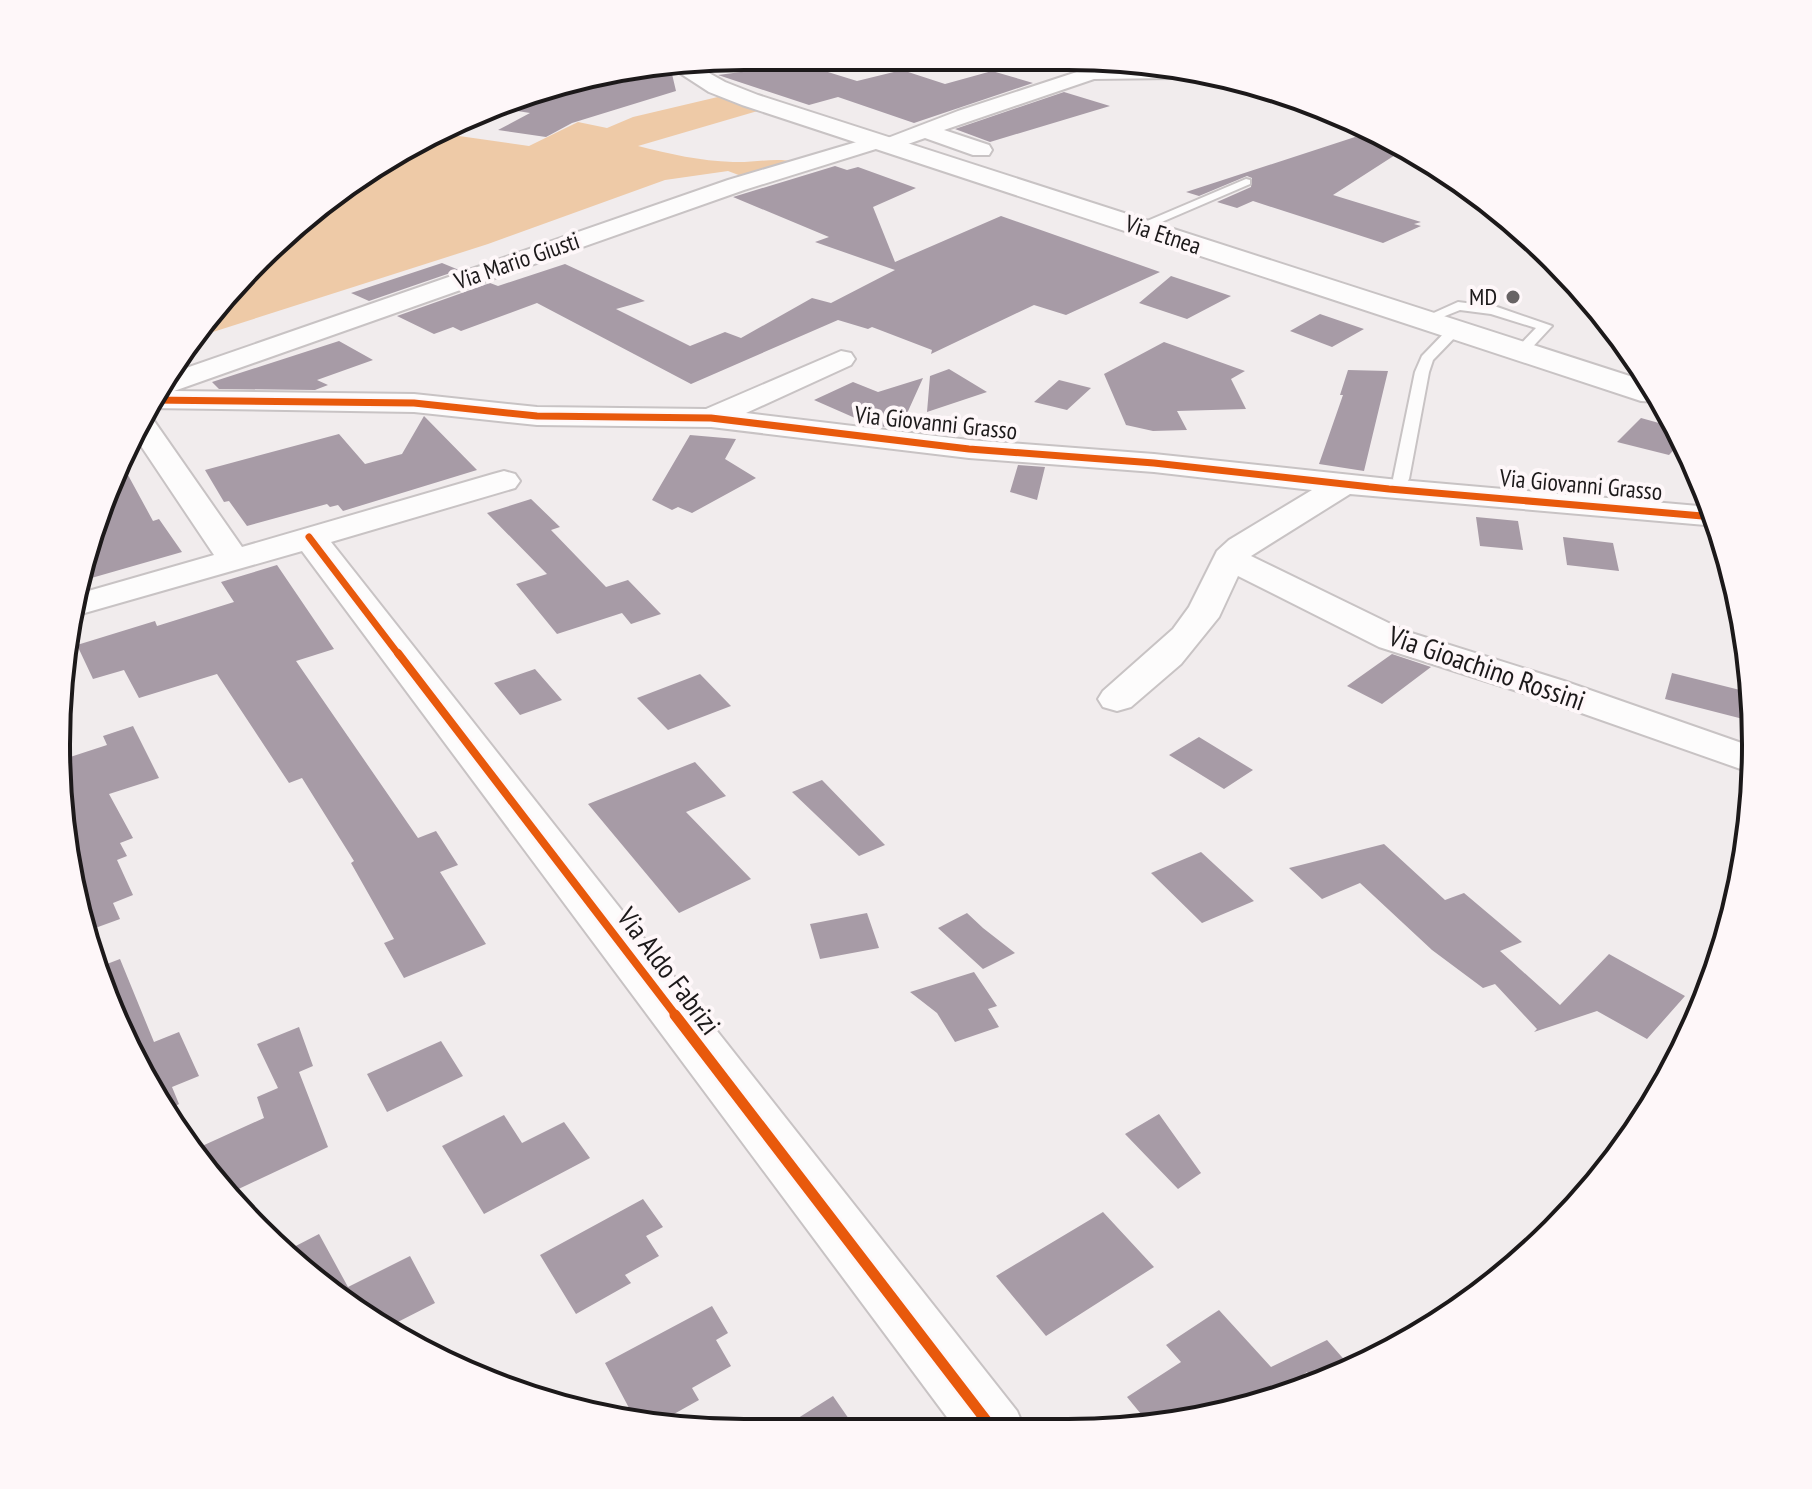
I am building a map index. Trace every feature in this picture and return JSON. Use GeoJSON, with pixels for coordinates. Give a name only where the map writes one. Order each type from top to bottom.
{"type":"FeatureCollection","features":[{"type":"Feature","properties":{"kind":"main road","name":"Via Etnea"},"geometry":{"type":"LineString","coordinates":[[691,72],[733,94],[1139,227],[1528,344],[1641,389]]}},
{"type":"Feature","properties":{"kind":"street","name":"Via Mario Giusti"},"geometry":{"type":"LineString","coordinates":[[177,381],[736,185],[928,132],[965,115],[1092,73],[1126,73]]}},
{"type":"Feature","properties":{"kind":"street"},"geometry":{"type":"LineString","coordinates":[[928,132],[981,150]]}},
{"type":"Feature","properties":{"kind":"street"},"geometry":{"type":"LineString","coordinates":[[711,418],[841,359]]}},
{"type":"Feature","properties":{"kind":"street","name":"Via Giovanni Grasso"},"geometry":{"type":"LineString","coordinates":[[164,400],[414,403],[537,416],[711,418],[969,449],[1154,463],[1345,484],[1702,516]]}},
{"type":"Feature","properties":{"kind":"street"},"geometry":{"type":"LineString","coordinates":[[147,433],[233,558]]}},
{"type":"Feature","properties":{"kind":"street"},"geometry":{"type":"LineString","coordinates":[[85,603],[504,481]]}},
{"type":"Feature","properties":{"kind":"street"},"geometry":{"type":"LineString","coordinates":[[1117,699],[1177,647],[1196,624],[1229,558],[1241,547],[1345,484]]}},
{"type":"Feature","properties":{"kind":"street","name":"Via Aldo Fabrizi"},"geometry":{"type":"LineString","coordinates":[[309,537],[985,1419]]}},
{"type":"Feature","properties":{"kind":"street","name":"Via Gioachino Rossini"},"geometry":{"type":"LineString","coordinates":[[1229,558],[1392,639],[1550,689],[1742,757]]}},
{"type":"Feature","properties":{"kind":"lane"},"geometry":{"type":"LineString","coordinates":[[1139,227],[1246,182]]}},
{"type":"Feature","properties":{"kind":"lane"},"geometry":{"type":"LineString","coordinates":[[1401,479],[1422,372],[1443,319]]}},
{"type":"Feature","properties":{"kind":"shaded area"},"geometry":{"type":"Polygon","coordinates":[[[722,96],[761,110],[638,146],[709,160],[796,162],[744,177],[728,171],[665,180],[488,244],[210,333],[268,268],[334,209],[407,160],[446,140],[455,135],[529,146],[578,122],[607,128],[633,117],[722,96]]]}},
{"type":"Feature","properties":{"kind":"building"},"geometry":{"type":"Polygon","coordinates":[[[756,70],[821,70],[857,81],[902,70],[945,84],[992,71],[1033,83],[914,123],[838,97],[809,105],[718,75],[756,70]]]}},
{"type":"Feature","properties":{"kind":"building"},"geometry":{"type":"Polygon","coordinates":[[[672,74],[676,91],[572,123],[546,137],[498,130],[530,113],[515,111],[594,87],[672,74]]]}},
{"type":"Feature","properties":{"kind":"building"},"geometry":{"type":"Polygon","coordinates":[[[1064,92],[1110,106],[990,142],[955,129],[1064,92]]]}},
{"type":"Feature","properties":{"kind":"building"},"geometry":{"type":"Polygon","coordinates":[[[1355,137],[1395,155],[1333,195],[1421,222],[1414,224],[1421,226],[1383,243],[1253,201],[1237,208],[1217,202],[1251,187],[1252,178],[1247,176],[1199,196],[1186,192],[1355,137]]]}},
{"type":"Feature","properties":{"kind":"building"},"geometry":{"type":"Polygon","coordinates":[[[835,166],[847,170],[858,167],[916,188],[873,207],[895,262],[1001,216],[1160,272],[1066,315],[1034,305],[931,354],[932,350],[872,327],[868,329],[838,320],[691,384],[537,303],[461,331],[453,327],[434,334],[397,316],[490,283],[498,286],[565,264],[645,301],[616,309],[690,346],[725,332],[741,338],[812,298],[831,303],[895,270],[815,242],[829,237],[733,197],[835,166]]]}},
{"type":"Feature","properties":{"kind":"building"},"geometry":{"type":"Polygon","coordinates":[[[442,263],[459,270],[369,301],[351,293],[442,263]]]}},
{"type":"Feature","properties":{"kind":"building"},"geometry":{"type":"Polygon","coordinates":[[[1171,276],[1231,296],[1187,319],[1139,303],[1171,276]]]}},
{"type":"Feature","properties":{"kind":"building"},"geometry":{"type":"Polygon","coordinates":[[[1320,314],[1364,329],[1332,347],[1290,331],[1320,314]]]}},
{"type":"Feature","properties":{"kind":"building"},"geometry":{"type":"Polygon","coordinates":[[[339,341],[373,360],[317,380],[328,385],[315,390],[219,389],[212,382],[339,341]]]}},
{"type":"Feature","properties":{"kind":"building"},"geometry":{"type":"Polygon","coordinates":[[[1164,342],[1245,371],[1231,379],[1246,409],[1177,411],[1187,430],[1153,431],[1126,425],[1104,374],[1164,342]]]}},
{"type":"Feature","properties":{"kind":"building"},"geometry":{"type":"Polygon","coordinates":[[[949,369],[987,392],[927,412],[930,376],[949,369]]]}},
{"type":"Feature","properties":{"kind":"building"},"geometry":{"type":"Polygon","coordinates":[[[1348,370],[1388,371],[1364,471],[1319,464],[1343,395],[1340,395],[1348,370]]]}},
{"type":"Feature","properties":{"kind":"building"},"geometry":{"type":"Polygon","coordinates":[[[923,378],[900,429],[871,425],[814,400],[853,382],[878,392],[923,378]]]}},
{"type":"Feature","properties":{"kind":"building"},"geometry":{"type":"Polygon","coordinates":[[[1059,380],[1091,388],[1067,410],[1034,402],[1059,380]]]}},
{"type":"Feature","properties":{"kind":"building"},"geometry":{"type":"Polygon","coordinates":[[[424,416],[477,470],[343,511],[338,505],[330,507],[327,504],[247,526],[229,501],[224,502],[205,470],[339,434],[365,464],[402,454],[424,416]]]}},
{"type":"Feature","properties":{"kind":"building"},"geometry":{"type":"Polygon","coordinates":[[[1641,418],[1660,423],[1674,450],[1669,455],[1617,442],[1641,418]]]}},
{"type":"Feature","properties":{"kind":"building"},"geometry":{"type":"Polygon","coordinates":[[[690,435],[736,439],[725,459],[756,478],[692,513],[678,507],[672,510],[652,500],[690,435]]]}},
{"type":"Feature","properties":{"kind":"building"},"geometry":{"type":"Polygon","coordinates":[[[1018,465],[1045,467],[1037,500],[1010,492],[1018,465]]]}},
{"type":"Feature","properties":{"kind":"building"},"geometry":{"type":"Polygon","coordinates":[[[127,473],[153,521],[159,519],[182,552],[91,578],[127,473]]]}},
{"type":"Feature","properties":{"kind":"building"},"geometry":{"type":"Polygon","coordinates":[[[531,499],[560,527],[551,530],[606,587],[628,580],[661,614],[631,624],[622,613],[557,634],[516,584],[547,574],[487,513],[531,499]]]}},
{"type":"Feature","properties":{"kind":"building"},"geometry":{"type":"Polygon","coordinates":[[[1476,517],[1518,521],[1523,550],[1480,546],[1476,517]]]}},
{"type":"Feature","properties":{"kind":"building"},"geometry":{"type":"Polygon","coordinates":[[[1563,537],[1613,543],[1619,571],[1567,565],[1563,537]]]}},
{"type":"Feature","properties":{"kind":"building"},"geometry":{"type":"Polygon","coordinates":[[[277,565],[334,649],[296,661],[418,838],[436,831],[458,865],[440,872],[486,944],[404,978],[384,943],[394,939],[351,863],[354,861],[302,778],[289,783],[217,674],[139,698],[124,670],[93,679],[78,645],[155,621],[157,626],[234,602],[221,582],[277,565]]]}},
{"type":"Feature","properties":{"kind":"building"},"geometry":{"type":"Polygon","coordinates":[[[1392,654],[1431,667],[1382,704],[1347,686],[1392,654]]]}},
{"type":"Feature","properties":{"kind":"building"},"geometry":{"type":"Polygon","coordinates":[[[535,669],[562,700],[520,715],[494,683],[535,669]]]}},
{"type":"Feature","properties":{"kind":"building"},"geometry":{"type":"Polygon","coordinates":[[[1672,673],[1740,690],[1741,719],[1665,699],[1672,673]]]}},
{"type":"Feature","properties":{"kind":"building"},"geometry":{"type":"Polygon","coordinates":[[[700,674],[731,706],[668,730],[637,698],[700,674]]]}},
{"type":"Feature","properties":{"kind":"building"},"geometry":{"type":"Polygon","coordinates":[[[133,726],[159,778],[109,794],[133,838],[120,843],[127,856],[117,860],[133,895],[113,903],[120,919],[96,928],[76,833],[70,757],[107,745],[103,736],[133,726]]]}},
{"type":"Feature","properties":{"kind":"building"},"geometry":{"type":"Polygon","coordinates":[[[1199,737],[1253,770],[1224,789],[1169,755],[1199,737]]]}},
{"type":"Feature","properties":{"kind":"building"},"geometry":{"type":"Polygon","coordinates":[[[695,762],[726,796],[686,812],[751,879],[679,913],[588,804],[695,762]]]}},
{"type":"Feature","properties":{"kind":"building"},"geometry":{"type":"Polygon","coordinates":[[[822,780],[885,845],[859,856],[792,792],[822,780]]]}},
{"type":"Feature","properties":{"kind":"building"},"geometry":{"type":"Polygon","coordinates":[[[1384,844],[1445,900],[1464,893],[1522,942],[1500,951],[1560,1005],[1609,954],[1685,996],[1647,1039],[1597,1011],[1534,1032],[1537,1029],[1495,984],[1483,988],[1432,950],[1360,883],[1322,899],[1289,868],[1384,844]]]}},
{"type":"Feature","properties":{"kind":"building"},"geometry":{"type":"Polygon","coordinates":[[[1201,852],[1254,901],[1202,923],[1151,873],[1201,852]]]}},
{"type":"Feature","properties":{"kind":"building"},"geometry":{"type":"Polygon","coordinates":[[[867,913],[879,948],[820,959],[810,924],[867,913]]]}},
{"type":"Feature","properties":{"kind":"building"},"geometry":{"type":"Polygon","coordinates":[[[967,913],[1015,953],[983,969],[938,928],[967,913]]]}},
{"type":"Feature","properties":{"kind":"building"},"geometry":{"type":"Polygon","coordinates":[[[120,959],[154,1042],[179,1032],[199,1076],[172,1087],[179,1104],[175,1106],[140,1043],[107,964],[120,959]]]}},
{"type":"Feature","properties":{"kind":"building"},"geometry":{"type":"Polygon","coordinates":[[[974,972],[997,1006],[988,1009],[999,1027],[955,1042],[937,1013],[910,992],[974,972]]]}},
{"type":"Feature","properties":{"kind":"building"},"geometry":{"type":"Polygon","coordinates":[[[299,1027],[313,1066],[299,1072],[328,1147],[238,1190],[203,1146],[264,1118],[257,1097],[278,1088],[257,1044],[299,1027]]]}},
{"type":"Feature","properties":{"kind":"building"},"geometry":{"type":"Polygon","coordinates":[[[441,1041],[463,1076],[387,1112],[367,1074],[441,1041]]]}},
{"type":"Feature","properties":{"kind":"building"},"geometry":{"type":"Polygon","coordinates":[[[1159,1114],[1201,1173],[1178,1189],[1125,1134],[1159,1114]]]}},
{"type":"Feature","properties":{"kind":"building"},"geometry":{"type":"Polygon","coordinates":[[[504,1115],[522,1143],[564,1122],[590,1158],[484,1214],[442,1146],[504,1115]]]}},
{"type":"Feature","properties":{"kind":"building"},"geometry":{"type":"Polygon","coordinates":[[[643,1199],[663,1227],[646,1236],[659,1256],[625,1275],[631,1283],[576,1314],[540,1255],[643,1199]]]}},
{"type":"Feature","properties":{"kind":"building"},"geometry":{"type":"Polygon","coordinates":[[[1103,1212],[1154,1267],[1046,1336],[996,1276],[1103,1212]]]}},
{"type":"Feature","properties":{"kind":"building"},"geometry":{"type":"Polygon","coordinates":[[[319,1234],[348,1287],[410,1256],[435,1303],[397,1322],[334,1280],[294,1247],[319,1234]]]}},
{"type":"Feature","properties":{"kind":"building"},"geometry":{"type":"Polygon","coordinates":[[[712,1306],[728,1333],[716,1340],[731,1366],[692,1388],[699,1400],[672,1415],[629,1409],[605,1363],[712,1306]]]}},
{"type":"Feature","properties":{"kind":"building"},"geometry":{"type":"Polygon","coordinates":[[[1219,1310],[1271,1367],[1327,1340],[1344,1359],[1242,1396],[1141,1415],[1127,1397],[1181,1362],[1166,1345],[1219,1310]]]}},
{"type":"Feature","properties":{"kind":"building"},"geometry":{"type":"Polygon","coordinates":[[[833,1396],[849,1419],[797,1419],[833,1396]]]}},
{"type":"Feature","properties":{"kind":"cycle path"},"geometry":{"type":"LineString","coordinates":[[164,400],[414,403],[537,416],[711,418],[969,449],[1154,463],[1389,489],[1702,516]]}},
{"type":"Feature","properties":{"kind":"cycle path"},"geometry":{"type":"LineString","coordinates":[[309,537],[985,1419]]}},
{"type":"Feature","properties":{"kind":"place","name":"MD"},"geometry":{"type":"Point","coordinates":[1513,297]}}]}
